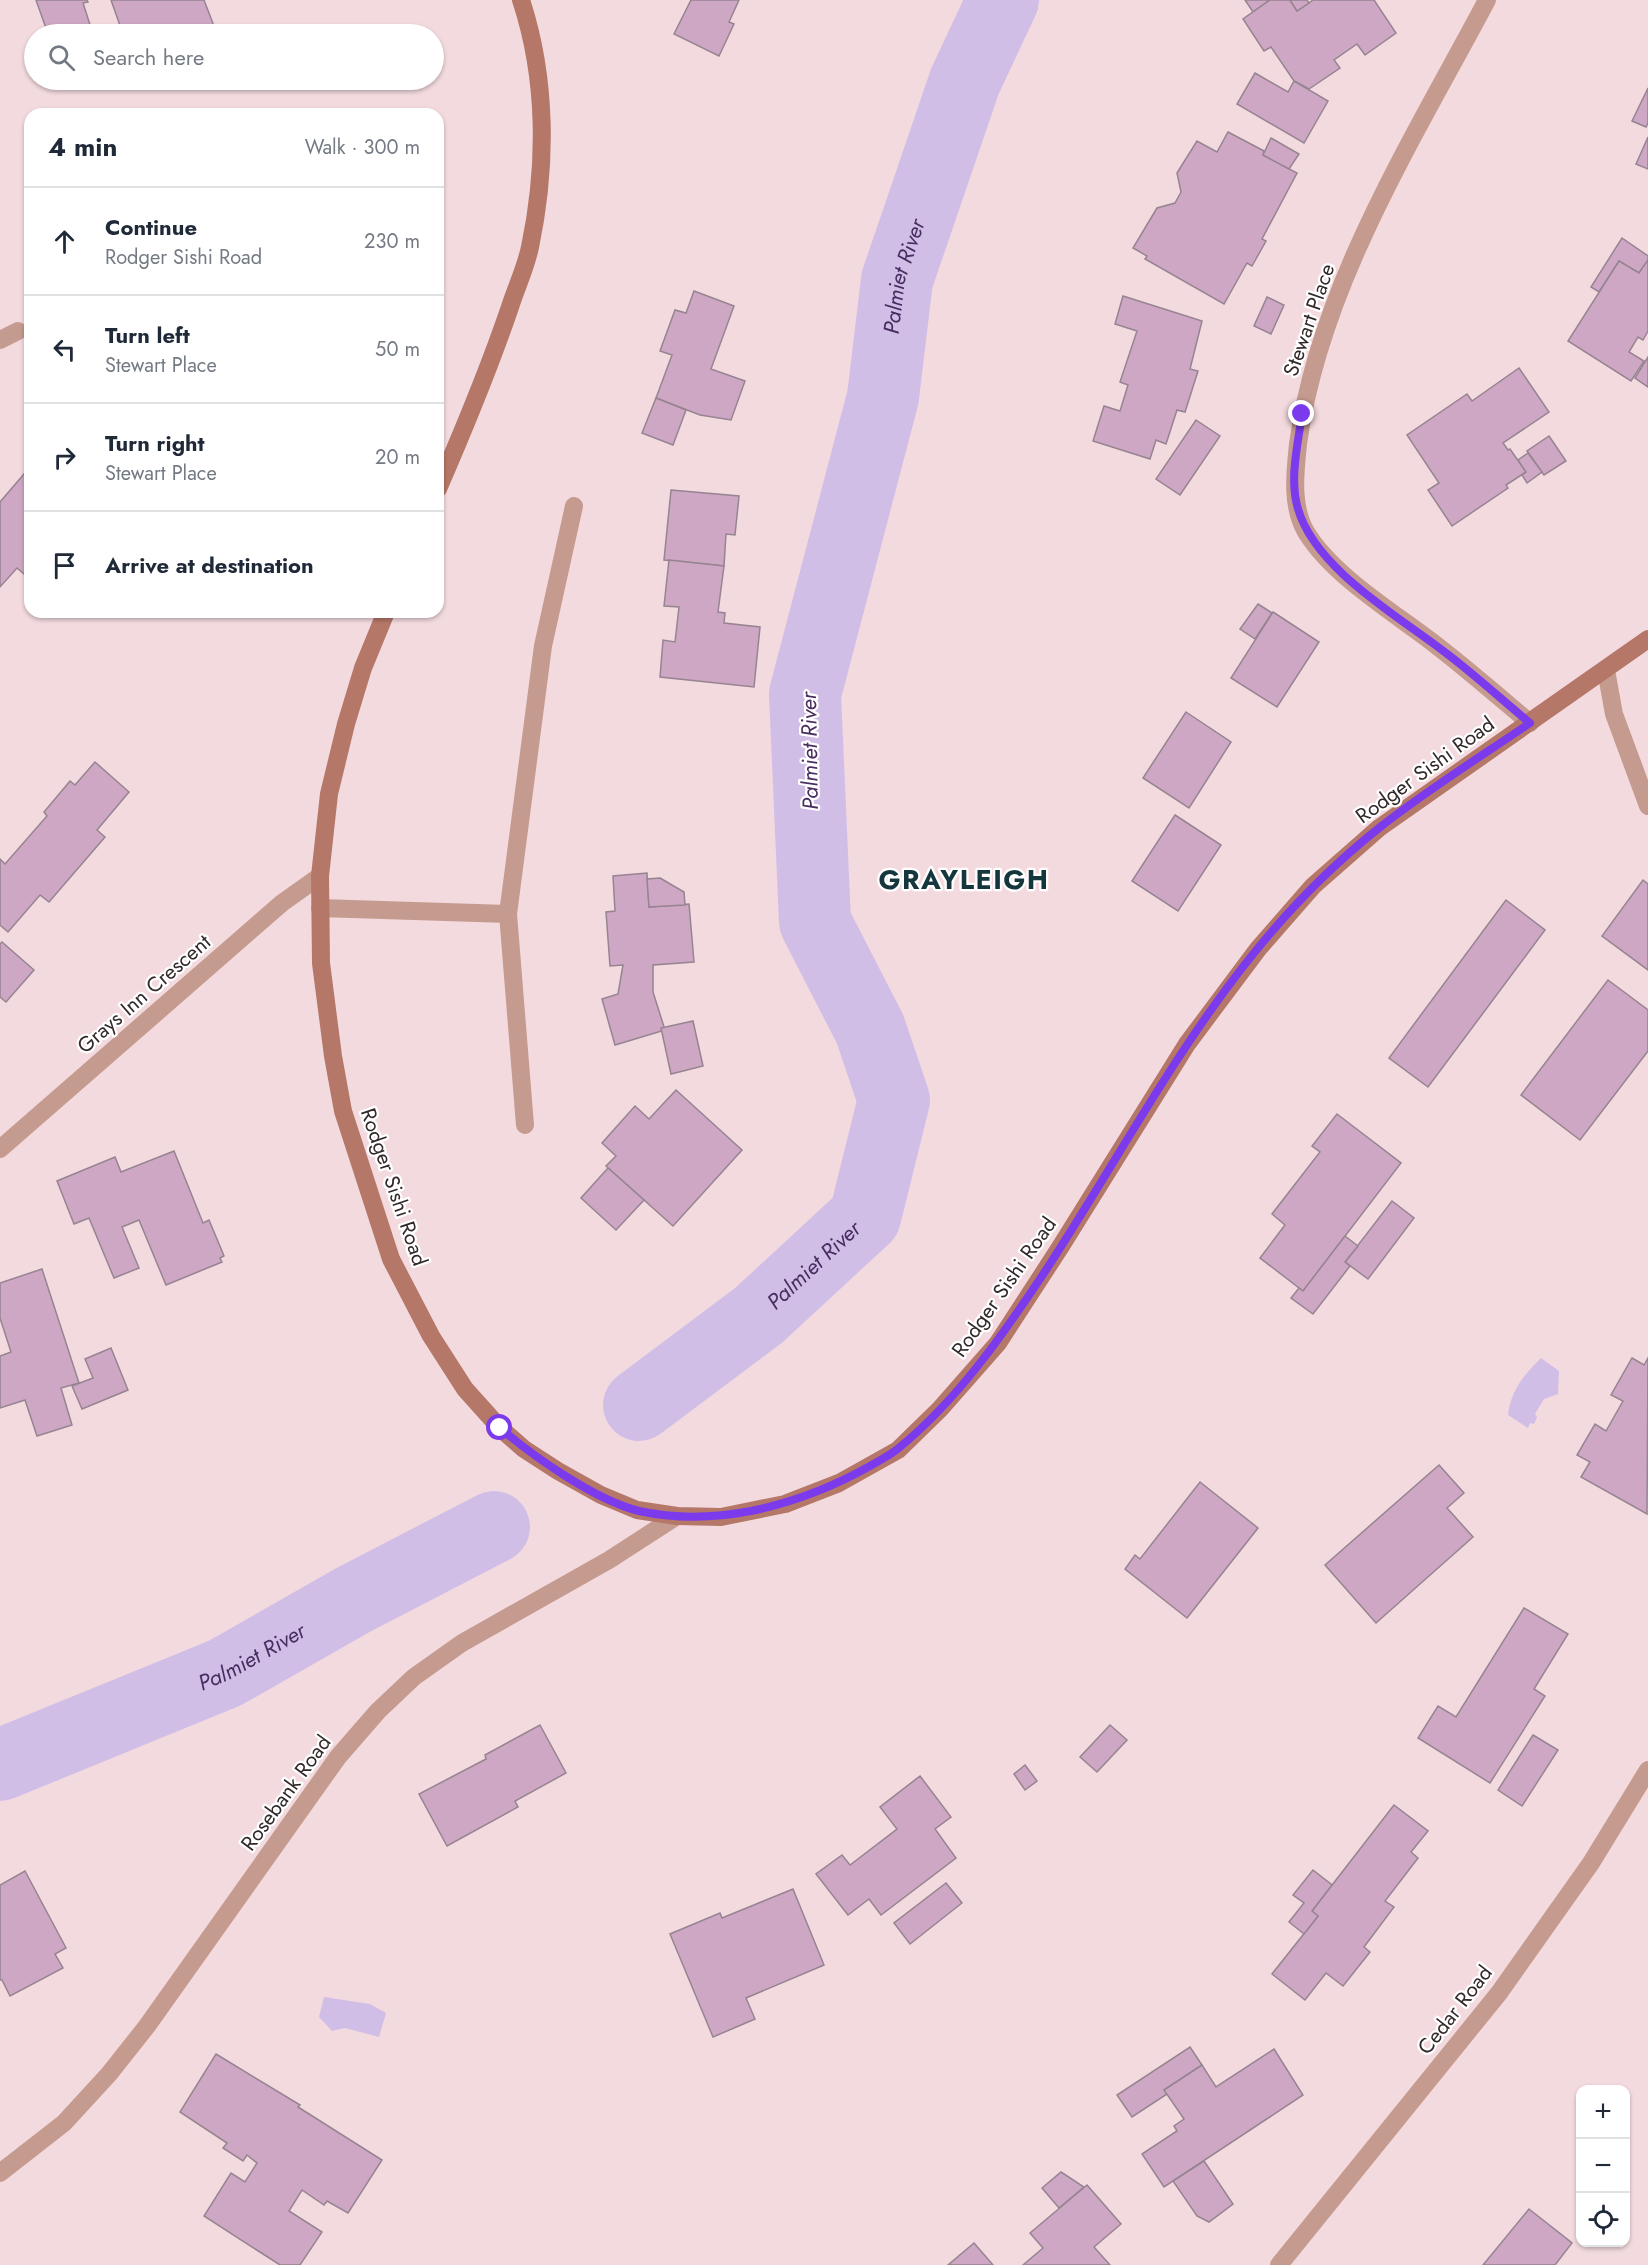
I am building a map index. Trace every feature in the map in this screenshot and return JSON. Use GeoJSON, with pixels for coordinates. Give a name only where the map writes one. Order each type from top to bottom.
{"type":"FeatureCollection","features":[{"type":"Feature","properties":{"kind":"main road"},"geometry":{"type":"LineString","coordinates":[[444,475],[488,372],[530,248],[539,186],[542,117],[537,60],[521,0]]}},
{"type":"Feature","properties":{"kind":"main road","name":"Rodger Sishi Road"},"geometry":{"type":"LineString","coordinates":[[384,618],[363,668],[346,724],[329,794],[320,876],[320,908],[321,963],[341,1100],[391,1259],[465,1389],[500,1428],[524,1449],[602,1496],[637,1510],[677,1516],[721,1516],[785,1504],[839,1483],[898,1450],[940,1409],[998,1343],[1187,1044],[1258,949],[1313,886],[1379,828],[1648,639]]}},
{"type":"Feature","properties":{"kind":"street","name":"Stewart Place"},"geometry":{"type":"LineString","coordinates":[[1487,0],[1382,198],[1339,293],[1321,342],[1302,414],[1294,476],[1297,507],[1306,532],[1344,575],[1445,652],[1530,723]]}},
{"type":"Feature","properties":{"kind":"street"},"geometry":{"type":"LineString","coordinates":[[0,340],[18,331]]}},
{"type":"Feature","properties":{"kind":"street"},"geometry":{"type":"LineString","coordinates":[[525,1125],[508,914],[543,646],[574,506]]}},
{"type":"Feature","properties":{"kind":"street"},"geometry":{"type":"LineString","coordinates":[[1606,670],[1614,714],[1648,806]]}},
{"type":"Feature","properties":{"kind":"street","name":"Grays Inn Crescent"},"geometry":{"type":"LineString","coordinates":[[0,1149],[282,903],[320,876]]}},
{"type":"Feature","properties":{"kind":"street"},"geometry":{"type":"LineString","coordinates":[[320,908],[508,914]]}},
{"type":"Feature","properties":{"kind":"street","name":"Rosebank Road"},"geometry":{"type":"LineString","coordinates":[[0,2173],[64,2123],[109,2074],[147,2026],[338,1757],[378,1711],[414,1677],[462,1643],[609,1560],[677,1516]]}},
{"type":"Feature","properties":{"kind":"street","name":"Cedar Road"},"geometry":{"type":"LineString","coordinates":[[1279,2265],[1499,1993],[1591,1863],[1648,1770]]}},
{"type":"Feature","properties":{"kind":"shaded area"},"geometry":{"type":"Polygon","coordinates":[[[1541,1358],[1559,1371],[1558,1394],[1544,1399],[1535,1414],[1537,1417],[1534,1424],[1530,1423],[1528,1428],[1508,1415],[1512,1398],[1519,1384],[1541,1358]]]}},
{"type":"Feature","properties":{"kind":"shaded area"},"geometry":{"type":"Polygon","coordinates":[[[324,1997],[370,2004],[386,2013],[379,2037],[345,2028],[332,2031],[319,2017],[324,1997]]]}},
{"type":"Feature","properties":{"kind":"building"},"geometry":{"type":"Polygon","coordinates":[[[36,0],[87,0],[88,2],[83,3],[90,24],[44,24],[36,0]]]}},
{"type":"Feature","properties":{"kind":"building"},"geometry":{"type":"Polygon","coordinates":[[[111,0],[204,0],[213,24],[119,24],[111,0]]]}},
{"type":"Feature","properties":{"kind":"building"},"geometry":{"type":"Polygon","coordinates":[[[691,0],[739,0],[729,22],[734,24],[719,56],[674,34],[691,0]]]}},
{"type":"Feature","properties":{"kind":"building"},"geometry":{"type":"Polygon","coordinates":[[[1245,0],[1270,0],[1253,12],[1245,0]]]}},
{"type":"Feature","properties":{"kind":"building"},"geometry":{"type":"Polygon","coordinates":[[[1270,0],[1290,0],[1297,11],[1313,0],[1374,0],[1396,33],[1365,55],[1357,44],[1334,60],[1340,68],[1309,89],[1294,81],[1271,47],[1264,51],[1243,19],[1270,0]]]}},
{"type":"Feature","properties":{"kind":"building"},"geometry":{"type":"Polygon","coordinates":[[[1290,0],[1307,0],[1309,3],[1297,11],[1290,0]]]}},
{"type":"Feature","properties":{"kind":"building"},"geometry":{"type":"Polygon","coordinates":[[[1255,73],[1288,92],[1294,81],[1328,101],[1304,143],[1237,104],[1255,73]]]}},
{"type":"Feature","properties":{"kind":"building"},"geometry":{"type":"Polygon","coordinates":[[[1648,88],[1648,123],[1646,127],[1632,121],[1648,88]]]}},
{"type":"Feature","properties":{"kind":"building"},"geometry":{"type":"Polygon","coordinates":[[[1228,132],[1264,151],[1263,155],[1297,173],[1262,239],[1266,241],[1252,266],[1247,263],[1224,304],[1145,259],[1147,256],[1133,248],[1157,208],[1175,203],[1181,192],[1177,173],[1197,141],[1217,152],[1228,132]]]}},
{"type":"Feature","properties":{"kind":"building"},"geometry":{"type":"Polygon","coordinates":[[[1648,137],[1648,169],[1636,164],[1648,137]]]}},
{"type":"Feature","properties":{"kind":"building"},"geometry":{"type":"Polygon","coordinates":[[[1271,138],[1299,154],[1289,169],[1263,155],[1271,138]]]}},
{"type":"Feature","properties":{"kind":"building"},"geometry":{"type":"Polygon","coordinates":[[[1622,238],[1648,256],[1648,260],[1639,273],[1619,261],[1599,292],[1591,287],[1622,238]]]}},
{"type":"Feature","properties":{"kind":"building"},"geometry":{"type":"Polygon","coordinates":[[[1648,260],[1648,331],[1643,340],[1638,337],[1629,352],[1644,361],[1631,381],[1568,341],[1619,261],[1639,273],[1648,260]]]}},
{"type":"Feature","properties":{"kind":"building"},"geometry":{"type":"Polygon","coordinates":[[[694,291],[734,306],[711,369],[745,381],[731,420],[700,415],[656,398],[672,355],[660,351],[675,310],[686,313],[694,291]]]}},
{"type":"Feature","properties":{"kind":"building"},"geometry":{"type":"Polygon","coordinates":[[[1123,296],[1202,321],[1190,369],[1198,371],[1185,412],[1177,410],[1166,444],[1156,440],[1150,459],[1093,441],[1104,406],[1120,411],[1128,385],[1120,382],[1137,331],[1115,324],[1123,296]]]}},
{"type":"Feature","properties":{"kind":"building"},"geometry":{"type":"Polygon","coordinates":[[[1267,297],[1284,305],[1271,334],[1254,326],[1267,297]]]}},
{"type":"Feature","properties":{"kind":"building"},"geometry":{"type":"Polygon","coordinates":[[[1648,357],[1648,387],[1635,378],[1648,357]]]}},
{"type":"Feature","properties":{"kind":"building"},"geometry":{"type":"Polygon","coordinates":[[[1519,368],[1549,412],[1503,443],[1526,472],[1506,485],[1508,488],[1452,526],[1428,490],[1439,483],[1407,435],[1467,394],[1472,401],[1519,368]]]}},
{"type":"Feature","properties":{"kind":"building"},"geometry":{"type":"Polygon","coordinates":[[[656,398],[686,410],[673,445],[642,433],[656,398]]]}},
{"type":"Feature","properties":{"kind":"building"},"geometry":{"type":"Polygon","coordinates":[[[1196,420],[1220,436],[1180,495],[1156,479],[1196,420]]]}},
{"type":"Feature","properties":{"kind":"building"},"geometry":{"type":"Polygon","coordinates":[[[1549,436],[1566,461],[1544,475],[1527,451],[1549,436]]]}},
{"type":"Feature","properties":{"kind":"building"},"geometry":{"type":"Polygon","coordinates":[[[1528,453],[1542,472],[1527,483],[1522,475],[1526,472],[1518,460],[1528,453]]]}},
{"type":"Feature","properties":{"kind":"building"},"geometry":{"type":"Polygon","coordinates":[[[24,474],[24,574],[17,568],[0,587],[0,502],[24,474]]]}},
{"type":"Feature","properties":{"kind":"building"},"geometry":{"type":"Polygon","coordinates":[[[671,490],[739,496],[735,535],[726,534],[724,566],[664,560],[671,490]]]}},
{"type":"Feature","properties":{"kind":"building"},"geometry":{"type":"Polygon","coordinates":[[[669,560],[724,566],[718,612],[725,613],[724,623],[760,627],[754,687],[660,677],[663,640],[675,642],[679,607],[664,606],[669,560]]]}},
{"type":"Feature","properties":{"kind":"building"},"geometry":{"type":"Polygon","coordinates":[[[1258,604],[1272,613],[1255,639],[1240,629],[1258,604]]]}},
{"type":"Feature","properties":{"kind":"building"},"geometry":{"type":"Polygon","coordinates":[[[1273,612],[1319,642],[1277,707],[1231,678],[1273,612]]]}},
{"type":"Feature","properties":{"kind":"building"},"geometry":{"type":"Polygon","coordinates":[[[1186,712],[1231,742],[1189,808],[1143,778],[1186,712]]]}},
{"type":"Feature","properties":{"kind":"building"},"geometry":{"type":"Polygon","coordinates":[[[95,762],[129,792],[97,830],[105,837],[49,902],[40,895],[8,932],[0,925],[0,859],[5,864],[47,816],[44,812],[70,781],[75,785],[95,762]]]}},
{"type":"Feature","properties":{"kind":"building"},"geometry":{"type":"Polygon","coordinates":[[[1175,815],[1221,845],[1178,911],[1132,881],[1175,815]]]}},
{"type":"Feature","properties":{"kind":"building"},"geometry":{"type":"Polygon","coordinates":[[[647,873],[649,907],[689,904],[694,962],[653,965],[653,992],[665,1030],[615,1045],[602,999],[618,994],[623,965],[610,966],[606,912],[615,911],[613,876],[647,873]]]}},
{"type":"Feature","properties":{"kind":"building"},"geometry":{"type":"Polygon","coordinates":[[[660,878],[684,892],[685,905],[649,907],[647,879],[660,878]]]}},
{"type":"Feature","properties":{"kind":"building"},"geometry":{"type":"Polygon","coordinates":[[[1643,880],[1648,884],[1648,970],[1602,936],[1643,880]]]}},
{"type":"Feature","properties":{"kind":"building"},"geometry":{"type":"Polygon","coordinates":[[[1506,900],[1545,930],[1428,1087],[1389,1058],[1506,900]]]}},
{"type":"Feature","properties":{"kind":"building"},"geometry":{"type":"Polygon","coordinates":[[[2,942],[34,970],[6,1002],[0,997],[0,944],[2,942]]]}},
{"type":"Feature","properties":{"kind":"building"},"geometry":{"type":"Polygon","coordinates":[[[1608,980],[1648,1010],[1648,1051],[1580,1140],[1521,1095],[1608,980]]]}},
{"type":"Feature","properties":{"kind":"building"},"geometry":{"type":"Polygon","coordinates":[[[693,1021],[703,1066],[671,1074],[661,1028],[693,1021]]]}},
{"type":"Feature","properties":{"kind":"building"},"geometry":{"type":"Polygon","coordinates":[[[676,1090],[742,1150],[673,1226],[606,1166],[616,1156],[602,1143],[635,1106],[649,1119],[676,1090]]]}},
{"type":"Feature","properties":{"kind":"building"},"geometry":{"type":"Polygon","coordinates":[[[1337,1114],[1401,1163],[1303,1291],[1260,1258],[1285,1225],[1272,1214],[1320,1152],[1312,1146],[1337,1114]]]}},
{"type":"Feature","properties":{"kind":"building"},"geometry":{"type":"Polygon","coordinates":[[[174,1151],[203,1223],[209,1220],[224,1256],[220,1258],[222,1262],[166,1285],[139,1220],[122,1227],[139,1268],[114,1278],[89,1218],[74,1224],[57,1181],[115,1157],[121,1172],[174,1151]]]}},
{"type":"Feature","properties":{"kind":"building"},"geometry":{"type":"Polygon","coordinates":[[[608,1168],[644,1200],[616,1230],[581,1198],[608,1168]]]}},
{"type":"Feature","properties":{"kind":"building"},"geometry":{"type":"Polygon","coordinates":[[[1392,1201],[1414,1218],[1368,1279],[1345,1262],[1392,1201]]]}},
{"type":"Feature","properties":{"kind":"building"},"geometry":{"type":"Polygon","coordinates":[[[1345,1236],[1358,1246],[1345,1262],[1350,1266],[1313,1314],[1291,1298],[1299,1288],[1303,1291],[1345,1236]]]}},
{"type":"Feature","properties":{"kind":"building"},"geometry":{"type":"Polygon","coordinates":[[[42,1269],[79,1383],[61,1388],[72,1425],[37,1436],[25,1400],[0,1408],[0,1356],[11,1352],[0,1318],[0,1283],[42,1269]]]}},
{"type":"Feature","properties":{"kind":"building"},"geometry":{"type":"Polygon","coordinates":[[[111,1348],[128,1390],[82,1409],[72,1386],[93,1378],[85,1359],[111,1348]]]}},
{"type":"Feature","properties":{"kind":"building"},"geometry":{"type":"Polygon","coordinates":[[[1632,1358],[1644,1365],[1648,1358],[1647,1514],[1581,1477],[1590,1462],[1577,1455],[1595,1424],[1606,1431],[1623,1401],[1611,1395],[1632,1358]]]}},
{"type":"Feature","properties":{"kind":"building"},"geometry":{"type":"Polygon","coordinates":[[[1439,1465],[1464,1493],[1447,1508],[1473,1537],[1376,1623],[1325,1565],[1439,1465]]]}},
{"type":"Feature","properties":{"kind":"building"},"geometry":{"type":"Polygon","coordinates":[[[1200,1482],[1258,1528],[1187,1618],[1125,1569],[1135,1555],[1140,1559],[1200,1482]]]}},
{"type":"Feature","properties":{"kind":"building"},"geometry":{"type":"Polygon","coordinates":[[[1524,1608],[1568,1634],[1534,1689],[1545,1696],[1490,1783],[1418,1738],[1438,1706],[1456,1717],[1524,1608]]]}},
{"type":"Feature","properties":{"kind":"building"},"geometry":{"type":"Polygon","coordinates":[[[540,1725],[566,1773],[515,1801],[518,1807],[447,1846],[419,1794],[486,1759],[485,1755],[540,1725]]]}},
{"type":"Feature","properties":{"kind":"building"},"geometry":{"type":"Polygon","coordinates":[[[1110,1725],[1127,1740],[1097,1772],[1080,1757],[1110,1725]]]}},
{"type":"Feature","properties":{"kind":"building"},"geometry":{"type":"Polygon","coordinates":[[[1533,1735],[1558,1750],[1522,1806],[1498,1790],[1533,1735]]]}},
{"type":"Feature","properties":{"kind":"building"},"geometry":{"type":"Polygon","coordinates":[[[1025,1765],[1037,1781],[1025,1790],[1014,1774],[1025,1765]]]}},
{"type":"Feature","properties":{"kind":"building"},"geometry":{"type":"Polygon","coordinates":[[[920,1776],[951,1817],[935,1829],[956,1858],[881,1915],[869,1899],[848,1915],[816,1874],[842,1855],[850,1865],[897,1829],[880,1807],[920,1776]]]}},
{"type":"Feature","properties":{"kind":"building"},"geometry":{"type":"Polygon","coordinates":[[[1394,1805],[1428,1831],[1411,1852],[1418,1858],[1385,1901],[1394,1907],[1364,1947],[1370,1952],[1343,1986],[1326,1973],[1305,2000],[1272,1974],[1318,1916],[1312,1911],[1394,1805]]]}},
{"type":"Feature","properties":{"kind":"building"},"geometry":{"type":"Polygon","coordinates":[[[1313,1870],[1332,1885],[1312,1911],[1318,1916],[1304,1934],[1289,1922],[1304,1903],[1293,1895],[1313,1870]]]}},
{"type":"Feature","properties":{"kind":"building"},"geometry":{"type":"Polygon","coordinates":[[[25,1871],[66,1948],[55,1954],[63,1968],[10,1996],[0,1980],[0,1885],[25,1871]]]}},
{"type":"Feature","properties":{"kind":"building"},"geometry":{"type":"Polygon","coordinates":[[[946,1883],[962,1903],[910,1944],[894,1923],[946,1883]]]}},
{"type":"Feature","properties":{"kind":"building"},"geometry":{"type":"Polygon","coordinates":[[[793,1889],[824,1965],[746,1998],[755,2019],[713,2037],[670,1934],[720,1913],[722,1918],[793,1889]]]}},
{"type":"Feature","properties":{"kind":"building"},"geometry":{"type":"Polygon","coordinates":[[[1190,2047],[1202,2065],[1164,2090],[1167,2094],[1132,2117],[1117,2095],[1190,2047]]]}},
{"type":"Feature","properties":{"kind":"building"},"geometry":{"type":"Polygon","coordinates":[[[1274,2049],[1303,2095],[1164,2187],[1142,2154],[1177,2131],[1174,2126],[1184,2119],[1164,2090],[1202,2065],[1216,2087],[1274,2049]]]}},
{"type":"Feature","properties":{"kind":"building"},"geometry":{"type":"Polygon","coordinates":[[[216,2054],[300,2105],[298,2107],[382,2160],[348,2213],[327,2201],[324,2205],[302,2190],[289,2211],[322,2232],[300,2265],[280,2265],[204,2216],[231,2173],[245,2182],[257,2163],[247,2155],[243,2161],[223,2148],[227,2143],[180,2112],[216,2054]]]}},
{"type":"Feature","properties":{"kind":"building"},"geometry":{"type":"Polygon","coordinates":[[[1204,2161],[1233,2204],[1209,2222],[1197,2216],[1173,2181],[1204,2161]]]}},
{"type":"Feature","properties":{"kind":"building"},"geometry":{"type":"Polygon","coordinates":[[[1061,2172],[1084,2187],[1059,2208],[1042,2188],[1061,2172]]]}},
{"type":"Feature","properties":{"kind":"building"},"geometry":{"type":"Polygon","coordinates":[[[1087,2185],[1121,2224],[1094,2247],[1110,2265],[1023,2265],[1043,2248],[1030,2233],[1087,2185]]]}},
{"type":"Feature","properties":{"kind":"building"},"geometry":{"type":"Polygon","coordinates":[[[1529,2209],[1572,2243],[1555,2265],[1483,2265],[1529,2209]]]}},
{"type":"Feature","properties":{"kind":"building"},"geometry":{"type":"Polygon","coordinates":[[[974,2243],[993,2265],[948,2265],[974,2243]]]}},
{"type":"Feature","properties":{"kind":"waterway","name":"Palmiet River"},"geometry":{"type":"LineString","coordinates":[[639,1405],[759,1315],[865,1217],[894,1100],[870,1029],[815,922],[805,694],[883,397],[897,280],[965,81],[1003,0]]}},
{"type":"Feature","properties":{"kind":"waterway","name":"Palmiet River"},"geometry":{"type":"LineString","coordinates":[[0,1765],[225,1673],[353,1600],[494,1527]]}},
{"type":"Feature","properties":{"kind":"district","name":"GRAYLEIGH"},"geometry":{"type":"Point","coordinates":[964,879]}},
{"type":"Feature","properties":{"kind":"route"},"geometry":{"type":"LineString","coordinates":[[500,1428],[524,1449],[602,1496],[637,1510],[677,1516],[721,1516],[785,1504],[839,1483],[898,1450],[940,1409],[998,1343],[1187,1044],[1258,949],[1313,886],[1379,828],[1530,723],[1445,652],[1344,575],[1306,532],[1297,507],[1294,476],[1302,414]]}}]}
